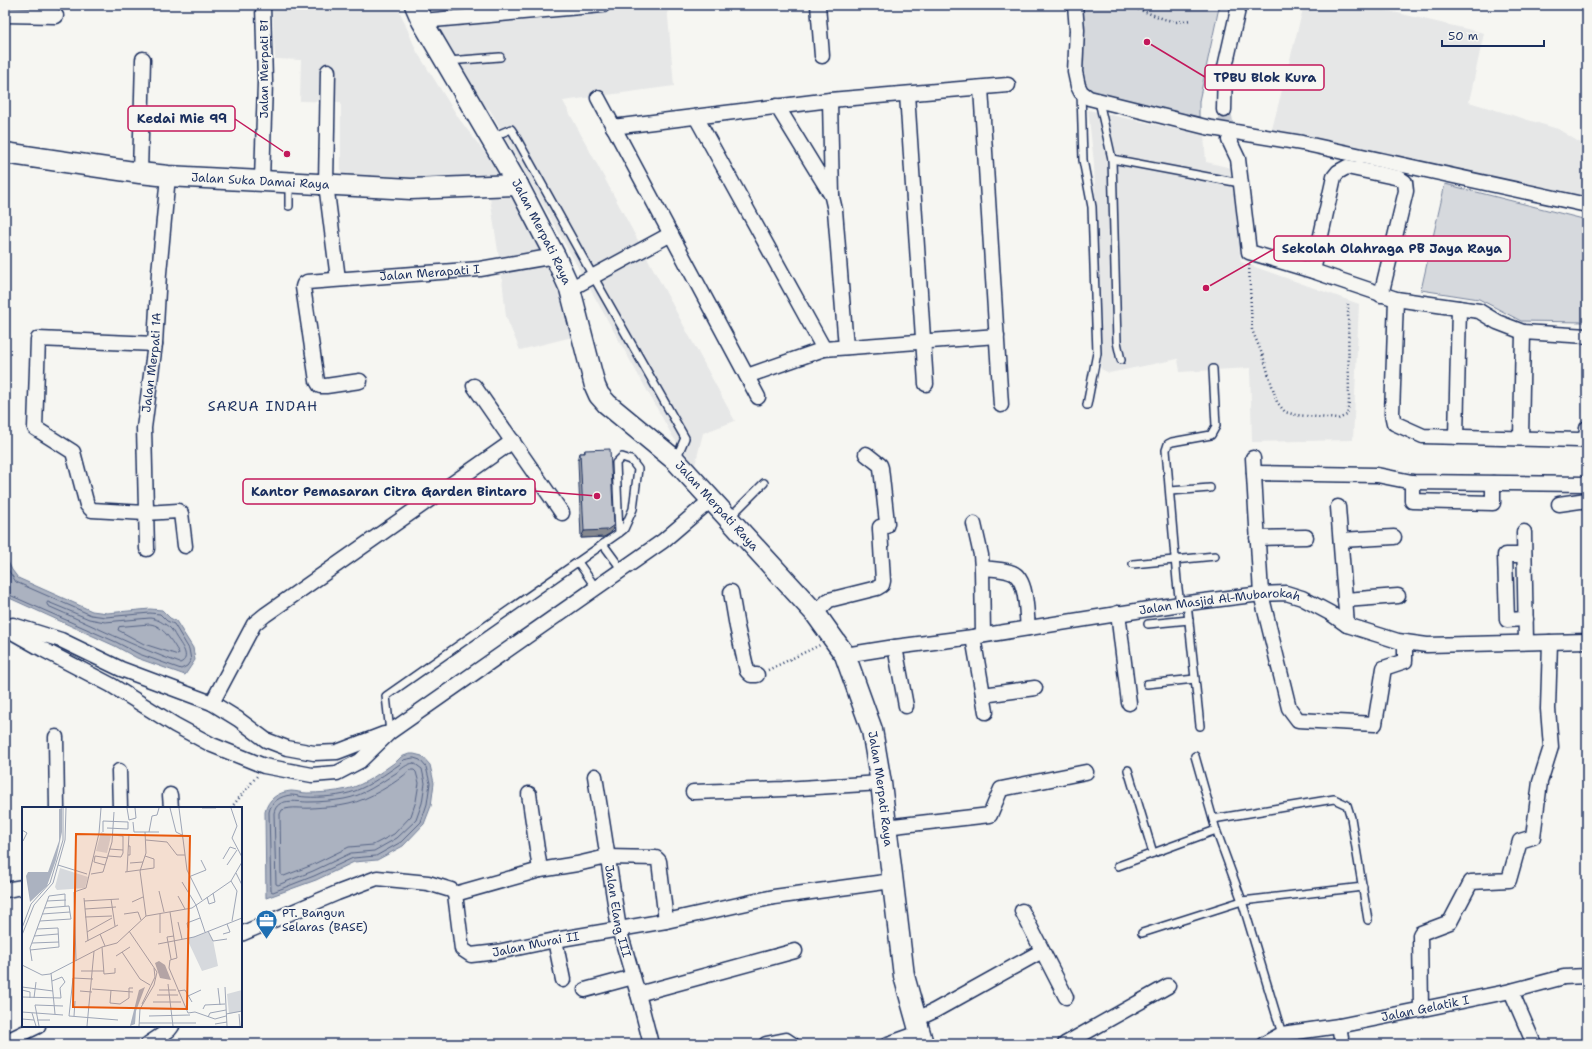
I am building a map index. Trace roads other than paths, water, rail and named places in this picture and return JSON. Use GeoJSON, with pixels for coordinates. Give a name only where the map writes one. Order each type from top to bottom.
{"type":"FeatureCollection","features":[{"type":"Feature","properties":{"kind":"main road","name":"Jalan Merpati Raya"},"geometry":{"type":"LineString","coordinates":[[418,13],[444,61],[518,185],[555,256],[570,289],[595,386],[599,395],[607,404],[676,460],[815,613],[845,655],[872,730],[881,783],[885,827],[904,976],[919,1032]]}},
{"type":"Feature","properties":{"kind":"main road","name":"Jalan Suka Damai Raya"},"geometry":{"type":"LineString","coordinates":[[5,153],[168,176],[411,189],[518,185]]}},
{"type":"Feature","properties":{"kind":"street","name":"Jalan Merpati B1"},"geometry":{"type":"LineString","coordinates":[[262,181],[265,82],[263,5]]}},
{"type":"Feature","properties":{"kind":"street"},"geometry":{"type":"LineString","coordinates":[[418,13],[603,5]]}},
{"type":"Feature","properties":{"kind":"street"},"geometry":{"type":"LineString","coordinates":[[818,5],[822,56]]}},
{"type":"Feature","properties":{"kind":"street"},"geometry":{"type":"LineString","coordinates":[[1075,5],[1077,30],[1075,72],[1078,86],[1081,92],[1089,98],[1099,102],[1206,128],[1302,143],[1587,205]]}},
{"type":"Feature","properties":{"kind":"street"},"geometry":{"type":"LineString","coordinates":[[1224,110],[1225,67],[1239,5]]}},
{"type":"Feature","properties":{"kind":"street"},"geometry":{"type":"LineString","coordinates":[[5,15],[56,16]]}},
{"type":"Feature","properties":{"kind":"street"},"geometry":{"type":"LineString","coordinates":[[140,173],[143,59]]}},
{"type":"Feature","properties":{"kind":"street"},"geometry":{"type":"LineString","coordinates":[[328,71],[326,184],[338,279]]}},
{"type":"Feature","properties":{"kind":"street"},"geometry":{"type":"LineString","coordinates":[[613,127],[830,100],[1008,85]]}},
{"type":"Feature","properties":{"kind":"street"},"geometry":{"type":"LineString","coordinates":[[981,88],[1001,405]]}},
{"type":"Feature","properties":{"kind":"street"},"geometry":{"type":"LineString","coordinates":[[907,94],[926,384]]}},
{"type":"Feature","properties":{"kind":"street"},"geometry":{"type":"LineString","coordinates":[[598,98],[758,397]]}},
{"type":"Feature","properties":{"kind":"street"},"geometry":{"type":"LineString","coordinates":[[830,100],[832,197],[835,210],[846,348]]}},
{"type":"Feature","properties":{"kind":"street"},"geometry":{"type":"LineString","coordinates":[[777,106],[832,197]]}},
{"type":"Feature","properties":{"kind":"street"},"geometry":{"type":"LineString","coordinates":[[696,117],[824,349]]}},
{"type":"Feature","properties":{"kind":"street"},"geometry":{"type":"LineString","coordinates":[[1229,140],[1238,159],[1249,252],[1312,270],[1396,299],[1479,311],[1497,322],[1523,332],[1587,336]]}},
{"type":"Feature","properties":{"kind":"street"},"geometry":{"type":"LineString","coordinates":[[1312,270],[1334,177],[1338,172],[1347,167],[1400,178],[1405,182],[1406,191],[1381,295]]}},
{"type":"Feature","properties":{"kind":"street","name":"Jalan Merpati 1A"},"geometry":{"type":"LineString","coordinates":[[147,549],[144,428],[155,344],[159,273],[168,176]]}},
{"type":"Feature","properties":{"kind":"street"},"geometry":{"type":"LineString","coordinates":[[570,289],[671,234]]}},
{"type":"Feature","properties":{"kind":"street","name":"Jalan Merapati I"},"geometry":{"type":"LineString","coordinates":[[360,381],[320,386],[317,381],[303,287],[307,282],[480,269],[555,256]]}},
{"type":"Feature","properties":{"kind":"street"},"geometry":{"type":"LineString","coordinates":[[1396,299],[1392,414],[1394,423],[1423,436],[1456,437],[1578,440],[1586,438],[1587,428]]}},
{"type":"Feature","properties":{"kind":"street"},"geometry":{"type":"LineString","coordinates":[[1456,437],[1459,308]]}},
{"type":"Feature","properties":{"kind":"street"},"geometry":{"type":"LineString","coordinates":[[1521,438],[1523,332]]}},
{"type":"Feature","properties":{"kind":"street"},"geometry":{"type":"LineString","coordinates":[[747,376],[824,349],[997,336]]}},
{"type":"Feature","properties":{"kind":"street"},"geometry":{"type":"LineString","coordinates":[[155,344],[38,339],[35,428],[73,452],[87,505],[92,510],[145,513],[175,510],[181,513],[185,546]]}},
{"type":"Feature","properties":{"kind":"street"},"geometry":{"type":"LineString","coordinates":[[474,386],[562,513]]}},
{"type":"Feature","properties":{"kind":"street"},"geometry":{"type":"LineString","coordinates":[[212,703],[254,624],[513,441]]}},
{"type":"Feature","properties":{"kind":"street"},"geometry":{"type":"LineString","coordinates":[[815,613],[829,600],[877,588],[882,585],[880,527],[886,526],[887,523],[881,468],[880,465],[866,454]]}},
{"type":"Feature","properties":{"kind":"street"},"geometry":{"type":"LineString","coordinates":[[1253,458],[1261,594],[1289,708],[1298,720],[1375,724],[1384,668],[1405,661],[1405,642]]}},
{"type":"Feature","properties":{"kind":"street"},"geometry":{"type":"LineString","coordinates":[[1254,473],[1378,474],[1412,482],[1587,484]]}},
{"type":"Feature","properties":{"kind":"street"},"geometry":{"type":"LineString","coordinates":[[1412,482],[1412,501],[1493,503],[1493,483]]}},
{"type":"Feature","properties":{"kind":"street"},"geometry":{"type":"LineString","coordinates":[[5,628],[111,685],[175,725],[212,745],[264,766],[312,776],[337,774],[360,761],[390,732],[663,541],[712,499]]}},
{"type":"Feature","properties":{"kind":"street"},"geometry":{"type":"LineString","coordinates":[[1559,504],[1587,500]]}},
{"type":"Feature","properties":{"kind":"street"},"geometry":{"type":"LineString","coordinates":[[1338,507],[1347,625]]}},
{"type":"Feature","properties":{"kind":"street"},"geometry":{"type":"LineString","coordinates":[[974,524],[981,555],[982,568],[978,636],[983,695],[986,712]]}},
{"type":"Feature","properties":{"kind":"street"},"geometry":{"type":"LineString","coordinates":[[1524,532],[1526,642]]}},
{"type":"Feature","properties":{"kind":"street"},"geometry":{"type":"LineString","coordinates":[[1257,538],[1306,536]]}},
{"type":"Feature","properties":{"kind":"street"},"geometry":{"type":"LineString","coordinates":[[1341,540],[1394,538]]}},
{"type":"Feature","properties":{"kind":"street"},"geometry":{"type":"LineString","coordinates":[[1524,555],[1506,555],[1507,620],[1526,619]]}},
{"type":"Feature","properties":{"kind":"street"},"geometry":{"type":"LineString","coordinates":[[982,568],[1012,572],[1020,579],[1024,588],[1028,628]]}},
{"type":"Feature","properties":{"kind":"street"},"geometry":{"type":"LineString","coordinates":[[731,592],[737,628],[747,671],[751,675],[757,675]]}},
{"type":"Feature","properties":{"kind":"street","name":"Jalan Masjid Al-Mubarokah"},"geometry":{"type":"LineString","coordinates":[[845,655],[978,636],[1183,603],[1261,594],[1286,593],[1302,598],[1330,613],[1347,625],[1398,641],[1427,645],[1587,641]]}},
{"type":"Feature","properties":{"kind":"street"},"geometry":{"type":"LineString","coordinates":[[1345,600],[1398,596]]}},
{"type":"Feature","properties":{"kind":"street"},"geometry":{"type":"LineString","coordinates":[[1118,613],[1129,703]]}},
{"type":"Feature","properties":{"kind":"street"},"geometry":{"type":"LineString","coordinates":[[5,623],[60,640],[121,669],[212,703],[238,719],[266,740],[287,748],[314,753],[336,752],[390,732]]}},
{"type":"Feature","properties":{"kind":"street"},"geometry":{"type":"LineString","coordinates":[[1421,1010],[1421,932],[1450,922],[1471,882],[1509,880],[1520,841],[1533,837],[1540,782],[1551,747],[1548,709],[1550,642]]}},
{"type":"Feature","properties":{"kind":"street"},"geometry":{"type":"LineString","coordinates":[[895,647],[906,706]]}},
{"type":"Feature","properties":{"kind":"street"},"geometry":{"type":"LineString","coordinates":[[111,685],[121,669]]}},
{"type":"Feature","properties":{"kind":"street"},"geometry":{"type":"LineString","coordinates":[[983,695],[1035,688]]}},
{"type":"Feature","properties":{"kind":"street"},"geometry":{"type":"LineString","coordinates":[[56,737],[57,807]]}},
{"type":"Feature","properties":{"kind":"street"},"geometry":{"type":"LineString","coordinates":[[312,776],[314,753]]}},
{"type":"Feature","properties":{"kind":"street"},"geometry":{"type":"LineString","coordinates":[[119,771],[120,807]]}},
{"type":"Feature","properties":{"kind":"street"},"geometry":{"type":"LineString","coordinates":[[885,827],[990,815],[1001,789],[1086,772]]}},
{"type":"Feature","properties":{"kind":"street","name":"Jalan Elang III"},"geometry":{"type":"LineString","coordinates":[[595,776],[619,929],[651,1044]]}},
{"type":"Feature","properties":{"kind":"street"},"geometry":{"type":"LineString","coordinates":[[693,792],[784,789],[881,783]]}},
{"type":"Feature","properties":{"kind":"street"},"geometry":{"type":"LineString","coordinates":[[529,794],[540,870]]}},
{"type":"Feature","properties":{"kind":"street"},"geometry":{"type":"LineString","coordinates":[[242,934],[376,878],[428,883],[451,890],[455,894],[540,870],[577,864],[607,856],[656,858],[659,861],[666,921]]}},
{"type":"Feature","properties":{"kind":"street","name":"Jalan Murai II"},"geometry":{"type":"LineString","coordinates":[[455,894],[462,949],[470,955],[497,952],[555,940],[666,921],[774,898],[892,882]]}},
{"type":"Feature","properties":{"kind":"street"},"geometry":{"type":"LineString","coordinates":[[5,890],[22,888]]}},
{"type":"Feature","properties":{"kind":"street"},"geometry":{"type":"LineString","coordinates":[[1022,911],[1066,997]]}},
{"type":"Feature","properties":{"kind":"street"},"geometry":{"type":"LineString","coordinates":[[555,940],[563,980]]}},
{"type":"Feature","properties":{"kind":"street"},"geometry":{"type":"LineString","coordinates":[[638,994],[795,951]]}},
{"type":"Feature","properties":{"kind":"street"},"geometry":{"type":"LineString","coordinates":[[888,1044],[919,1032],[1042,951]]}},
{"type":"Feature","properties":{"kind":"street","name":"Jalan Gelatik I"},"geometry":{"type":"LineString","coordinates":[[1264,1044],[1282,1034],[1339,1026],[1511,992],[1564,977],[1587,976]]}},
{"type":"Feature","properties":{"kind":"street"},"geometry":{"type":"LineString","coordinates":[[585,990],[633,977]]}},
{"type":"Feature","properties":{"kind":"street"},"geometry":{"type":"LineString","coordinates":[[1065,1044],[1168,986]]}},
{"type":"Feature","properties":{"kind":"street"},"geometry":{"type":"LineString","coordinates":[[1511,992],[1534,1044]]}},
{"type":"Feature","properties":{"kind":"street"},"geometry":{"type":"LineString","coordinates":[[1339,1026],[1342,1044]]}},
{"type":"Feature","properties":{"kind":"street"},"geometry":{"type":"LineString","coordinates":[[5,1042],[36,1027]]}},
{"type":"Feature","properties":{"kind":"street"},"geometry":{"type":"LineString","coordinates":[[148,1044],[171,1027]]}},
{"type":"Feature","properties":{"kind":"street"},"geometry":{"type":"LineString","coordinates":[[766,1044],[782,1040],[789,1040],[792,1044]]}},
{"type":"Feature","properties":{"kind":"lane"},"geometry":{"type":"LineString","coordinates":[[444,61],[500,57]]}},
{"type":"Feature","properties":{"kind":"lane"},"geometry":{"type":"LineString","coordinates":[[1081,92],[1083,160],[1092,207],[1097,354],[1087,405]]}},
{"type":"Feature","properties":{"kind":"lane"},"geometry":{"type":"LineString","coordinates":[[1099,102],[1112,159],[1118,342],[1121,360]]}},
{"type":"Feature","properties":{"kind":"lane"},"geometry":{"type":"LineString","coordinates":[[489,138],[508,130],[513,132],[684,438],[676,460]]}},
{"type":"Feature","properties":{"kind":"lane"},"geometry":{"type":"LineString","coordinates":[[1112,159],[1240,183]]}},
{"type":"Feature","properties":{"kind":"lane"},"geometry":{"type":"LineString","coordinates":[[289,182],[289,206]]}},
{"type":"Feature","properties":{"kind":"lane"},"geometry":{"type":"LineString","coordinates":[[1200,726],[1189,620],[1183,603],[1175,560],[1166,450],[1168,444],[1172,442],[1211,435],[1215,431],[1213,369]]}},
{"type":"Feature","properties":{"kind":"lane"},"geometry":{"type":"LineString","coordinates":[[390,732],[386,696],[578,562],[619,533],[624,529],[633,509],[638,470],[631,460],[622,457],[616,463],[619,533]]}},
{"type":"Feature","properties":{"kind":"lane"},"geometry":{"type":"LineString","coordinates":[[729,518],[764,483]]}},
{"type":"Feature","properties":{"kind":"lane"},"geometry":{"type":"LineString","coordinates":[[1170,491],[1210,488]]}},
{"type":"Feature","properties":{"kind":"lane"},"geometry":{"type":"LineString","coordinates":[[603,544],[622,570]]}},
{"type":"Feature","properties":{"kind":"lane"},"geometry":{"type":"LineString","coordinates":[[1133,564],[1215,556]]}},
{"type":"Feature","properties":{"kind":"lane"},"geometry":{"type":"LineString","coordinates":[[578,562],[596,588]]}},
{"type":"Feature","properties":{"kind":"lane"},"geometry":{"type":"LineString","coordinates":[[1148,624],[1189,620]]}},
{"type":"Feature","properties":{"kind":"lane"},"geometry":{"type":"LineString","coordinates":[[1147,684],[1195,679]]}},
{"type":"Feature","properties":{"kind":"lane"},"geometry":{"type":"LineString","coordinates":[[1195,756],[1216,830],[1242,901],[1282,1034]]}},
{"type":"Feature","properties":{"kind":"lane"},"geometry":{"type":"LineString","coordinates":[[1128,770],[1153,853]]}},
{"type":"Feature","properties":{"kind":"lane"},"geometry":{"type":"LineString","coordinates":[[1213,819],[1334,799],[1347,805],[1351,818],[1368,920]]}},
{"type":"Feature","properties":{"kind":"lane"},"geometry":{"type":"LineString","coordinates":[[1118,866],[1216,830]]}},
{"type":"Feature","properties":{"kind":"lane"},"geometry":{"type":"LineString","coordinates":[[1142,933],[1242,901],[1363,887]]}},
{"type":"Feature","properties":{"kind":"water"},"geometry":{"type":"Polygon","coordinates":[[[5,556],[18,578],[92,611],[107,613],[150,609],[162,610],[170,618],[176,621],[193,648],[195,660],[185,675],[137,658],[115,646],[5,596],[5,556]]]}},
{"type":"Feature","properties":{"kind":"water"},"geometry":{"type":"Polygon","coordinates":[[[409,754],[422,756],[430,765],[434,783],[431,806],[424,824],[403,846],[377,860],[354,862],[316,880],[266,898],[265,812],[268,803],[274,797],[286,792],[322,793],[354,787],[373,778],[401,757],[409,754]]]}},
{"type":"Feature","properties":{"kind":"tunnel"},"geometry":{"type":"LineString","coordinates":[[1224,110],[1229,140]]}},
{"type":"Feature","properties":{"kind":"place","name":"TPBU Blok Kura"},"geometry":{"type":"Point","coordinates":[1147,42]}},
{"type":"Feature","properties":{"kind":"place","name":"Kedai Mie 99"},"geometry":{"type":"Point","coordinates":[287,154]}},
{"type":"Feature","properties":{"kind":"place","name":"Sekolah Olahraga PB Jaya Raya"},"geometry":{"type":"Point","coordinates":[1206,288]}},
{"type":"Feature","properties":{"kind":"place","name":"Kantor Pemasaran Citra Garden Bintaro"},"geometry":{"type":"Point","coordinates":[597,496]}},
{"type":"Feature","properties":{"kind":"place","name":"PT. Bangun Selaras (BASE)"},"geometry":{"type":"Point","coordinates":[266,940]}},
{"type":"Feature","properties":{"kind":"district","name":"SARUA INDAH"},"geometry":{"type":"Point","coordinates":[263,406]}}]}
